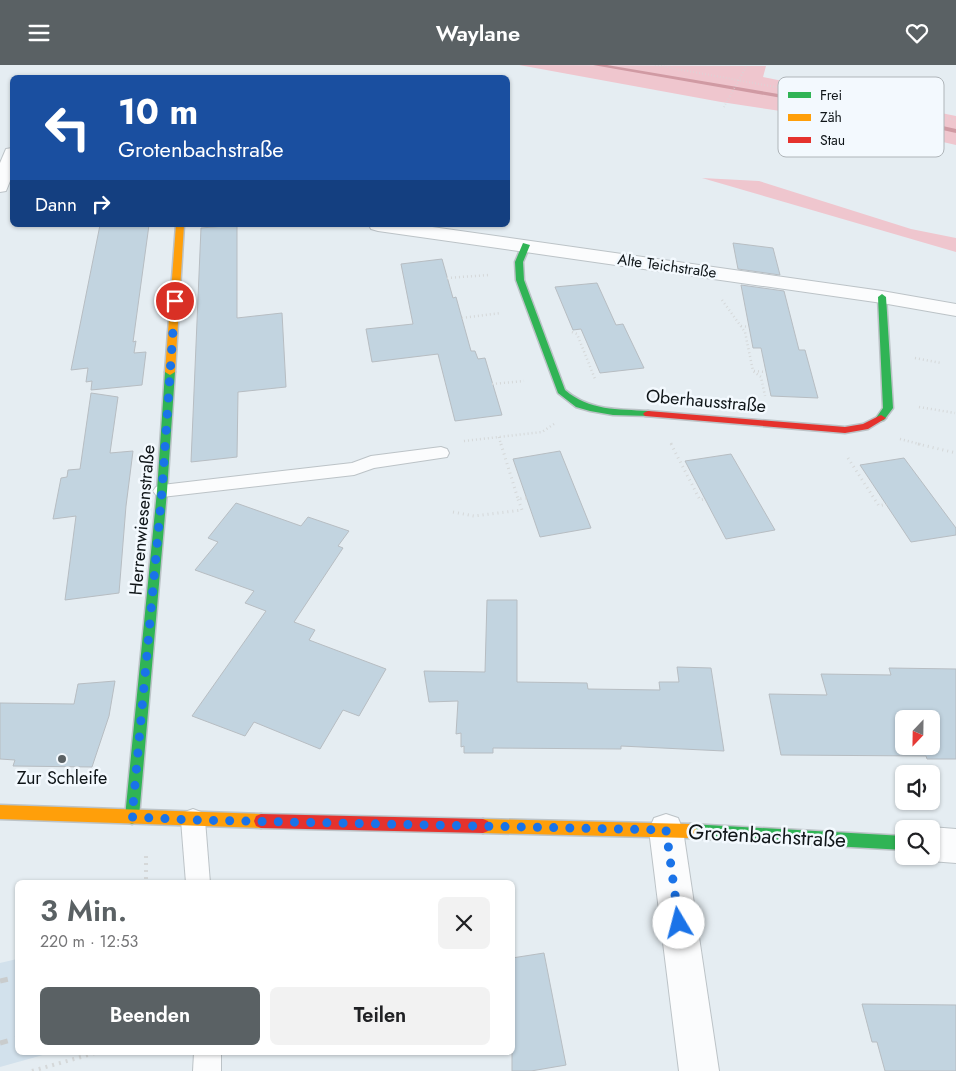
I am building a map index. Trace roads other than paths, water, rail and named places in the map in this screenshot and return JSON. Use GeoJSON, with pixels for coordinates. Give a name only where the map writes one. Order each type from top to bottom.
{"type":"FeatureCollection","features":[{"type":"Feature","properties":{"kind":"street"},"geometry":{"type":"LineString","coordinates":[[2,198],[10,162]]}},
{"type":"Feature","properties":{"kind":"street","name":"Herrenwiesenstraße"},"geometry":{"type":"LineString","coordinates":[[132,817],[162,491],[180,227]]}},
{"type":"Feature","properties":{"kind":"street","name":"Alte Teichstraße"},"geometry":{"type":"LineString","coordinates":[[393,227],[882,297],[956,310]]}},
{"type":"Feature","properties":{"kind":"street","name":"Oberhausstraße"},"geometry":{"type":"LineString","coordinates":[[526,245],[519,262],[520,280],[561,391],[567,399],[578,405],[621,412],[845,430],[873,425],[882,418],[888,408],[882,297]]}},
{"type":"Feature","properties":{"kind":"street","name":"Grotenbachstraße"},"geometry":{"type":"LineString","coordinates":[[0,811],[193,820],[666,830],[895,843]]}},
{"type":"Feature","properties":{"kind":"street"},"geometry":{"type":"LineString","coordinates":[[666,830],[699,1071]]}},
{"type":"Feature","properties":{"kind":"street"},"geometry":{"type":"LineString","coordinates":[[940,844],[956,845]]}},
{"type":"Feature","properties":{"kind":"lane"},"geometry":{"type":"LineString","coordinates":[[162,491],[354,469],[371,461],[441,453]]}},
{"type":"Feature","properties":{"kind":"lane"},"geometry":{"type":"LineString","coordinates":[[193,820],[198,880]]}},
{"type":"Feature","properties":{"kind":"lane"},"geometry":{"type":"LineString","coordinates":[[207,1071],[208,1055]]}},
{"type":"Feature","properties":{"kind":"waterway"},"geometry":{"type":"LineString","coordinates":[[596,65],[778,96]]}},
{"type":"Feature","properties":{"kind":"waterway"},"geometry":{"type":"LineString","coordinates":[[944,128],[956,131]]}},
{"type":"Feature","properties":{"kind":"railway"},"geometry":{"type":"LineString","coordinates":[[0,981],[15,978]]}},
{"type":"Feature","properties":{"kind":"railway"},"geometry":{"type":"LineString","coordinates":[[0,1043],[15,1039]]}},
{"type":"Feature","properties":{"kind":"place","name":"Zur Schleife"},"geometry":{"type":"Point","coordinates":[62,759]}}]}
